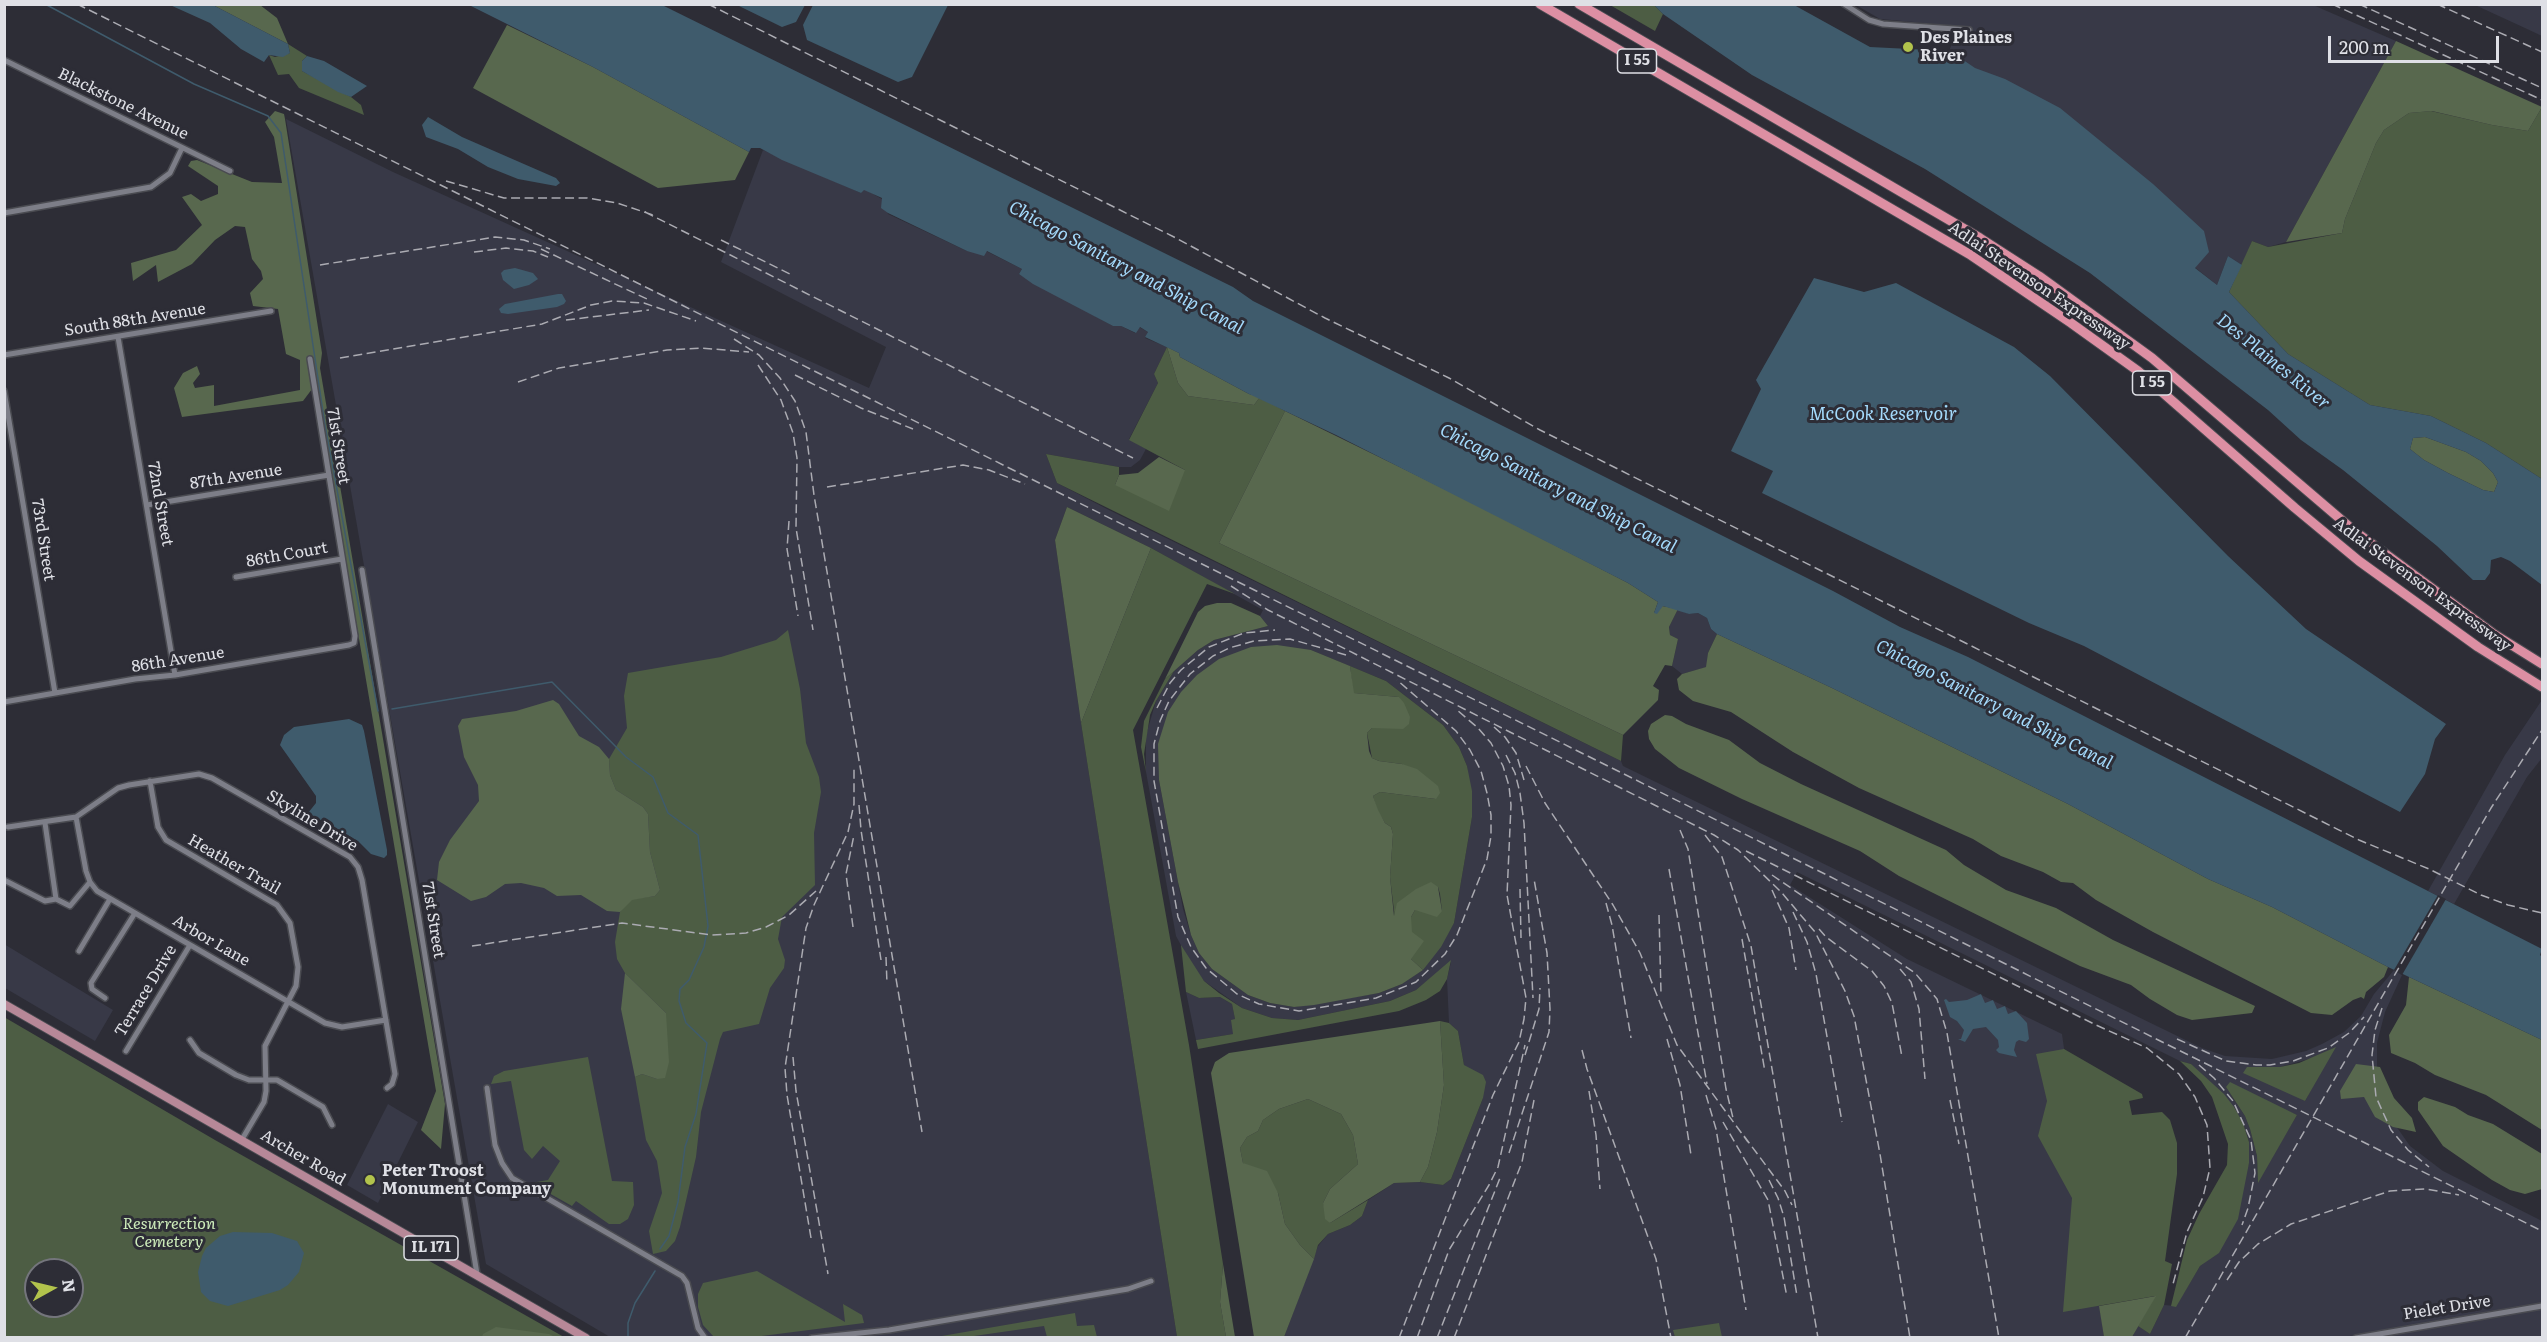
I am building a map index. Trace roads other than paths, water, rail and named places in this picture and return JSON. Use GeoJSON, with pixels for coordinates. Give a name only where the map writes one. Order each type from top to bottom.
{"type":"FeatureCollection","features":[{"type":"Feature","properties":{"kind":"highway","name":"Adlai Stevenson Expressway"},"geometry":{"type":"LineString","coordinates":[[1540,4],[1969,254],[2071,323],[2138,371],[2359,561],[2478,646],[2542,687]]}},
{"type":"Feature","properties":{"kind":"highway","name":"Adlai Stevenson Expressway"},"geometry":{"type":"LineString","coordinates":[[1579,4],[1980,238],[2039,276],[2152,358],[2352,529],[2494,634],[2542,664]]}},
{"type":"Feature","properties":{"kind":"main road","name":"Archer Road"},"geometry":{"type":"LineString","coordinates":[[4,1004],[586,1338]]}},
{"type":"Feature","properties":{"kind":"street"},"geometry":{"type":"LineString","coordinates":[[1844,4],[1869,20],[1883,24],[1969,30]]}},
{"type":"Feature","properties":{"kind":"street","name":"Blackstone Avenue"},"geometry":{"type":"LineString","coordinates":[[4,60],[230,171]]}},
{"type":"Feature","properties":{"kind":"street"},"geometry":{"type":"LineString","coordinates":[[4,213],[151,187],[170,173],[182,148]]}},
{"type":"Feature","properties":{"kind":"street","name":"South 88th Avenue"},"geometry":{"type":"LineString","coordinates":[[4,355],[271,311]]}},
{"type":"Feature","properties":{"kind":"street","name":"72nd Street"},"geometry":{"type":"LineString","coordinates":[[118,337],[175,675]]}},
{"type":"Feature","properties":{"kind":"street","name":"71st Street"},"geometry":{"type":"LineString","coordinates":[[310,359],[354,642]]}},
{"type":"Feature","properties":{"kind":"street","name":"73rd Street"},"geometry":{"type":"LineString","coordinates":[[4,391],[55,693]]}},
{"type":"Feature","properties":{"kind":"street","name":"87th Avenue"},"geometry":{"type":"LineString","coordinates":[[147,505],[329,475]]}},
{"type":"Feature","properties":{"kind":"street","name":"86th Court"},"geometry":{"type":"LineString","coordinates":[[236,577],[342,560]]}},
{"type":"Feature","properties":{"kind":"street","name":"71st Street"},"geometry":{"type":"LineString","coordinates":[[362,570],[477,1274]]}},
{"type":"Feature","properties":{"kind":"street","name":"86th Avenue"},"geometry":{"type":"LineString","coordinates":[[4,702],[175,675],[349,645],[354,642]]}},
{"type":"Feature","properties":{"kind":"street","name":"Skyline Drive"},"geometry":{"type":"LineString","coordinates":[[76,817],[118,788],[195,774],[212,778],[352,860],[358,867],[362,880],[395,1074],[392,1084],[387,1088]]}},
{"type":"Feature","properties":{"kind":"street","name":"Heather Trail"},"geometry":{"type":"LineString","coordinates":[[150,781],[158,827],[166,840],[277,905],[288,918],[298,971],[296,986],[265,1046],[264,1102],[241,1141]]}},
{"type":"Feature","properties":{"kind":"street"},"geometry":{"type":"LineString","coordinates":[[4,834],[7,826],[45,823],[76,817],[90,882],[70,906],[56,899],[45,901],[4,880]]}},
{"type":"Feature","properties":{"kind":"street"},"geometry":{"type":"LineString","coordinates":[[45,823],[56,899]]}},
{"type":"Feature","properties":{"kind":"street","name":"Arbor Lane"},"geometry":{"type":"LineString","coordinates":[[90,882],[97,891],[110,899],[287,1002],[335,1027],[386,1020]]}},
{"type":"Feature","properties":{"kind":"street"},"geometry":{"type":"LineString","coordinates":[[79,951],[110,899]]}},
{"type":"Feature","properties":{"kind":"street"},"geometry":{"type":"LineString","coordinates":[[105,998],[92,989],[91,983],[135,913]]}},
{"type":"Feature","properties":{"kind":"street","name":"Terrace Drive"},"geometry":{"type":"LineString","coordinates":[[126,1051],[190,945]]}},
{"type":"Feature","properties":{"kind":"street"},"geometry":{"type":"LineString","coordinates":[[190,1040],[199,1053],[236,1075],[249,1080],[277,1080],[323,1107],[332,1125]]}},
{"type":"Feature","properties":{"kind":"street"},"geometry":{"type":"LineString","coordinates":[[487,1088],[495,1145],[502,1163],[512,1178],[682,1276],[687,1283],[698,1328],[705,1338]]}},
{"type":"Feature","properties":{"kind":"street"},"geometry":{"type":"LineString","coordinates":[[812,1338],[899,1328],[1128,1289],[1151,1281]]}},
{"type":"Feature","properties":{"kind":"street","name":"Pielet Drive"},"geometry":{"type":"LineString","coordinates":[[2356,1338],[2542,1306]]}},
{"type":"Feature","properties":{"kind":"water"},"geometry":{"type":"Polygon","coordinates":[[[813,4],[948,5],[912,77],[898,82],[807,40],[803,25],[813,4]]]}},
{"type":"Feature","properties":{"kind":"water"},"geometry":{"type":"Polygon","coordinates":[[[170,5],[213,5],[288,44],[290,53],[283,57],[269,55],[264,62],[241,49],[210,23],[170,5]]]}},
{"type":"Feature","properties":{"kind":"water","name":"Chicago Sanitary and Ship Canal"},"geometry":{"type":"Polygon","coordinates":[[[469,5],[662,5],[1233,287],[1253,301],[1833,591],[1900,627],[1968,657],[2542,949],[2540,955],[2542,957],[2542,1040],[2388,967],[2272,907],[2208,879],[2068,804],[1717,634],[1711,629],[1707,618],[1698,613],[1689,614],[1663,606],[1657,614],[1654,613],[1658,602],[1628,583],[1336,435],[1249,394],[1180,357],[1179,353],[1145,337],[1148,332],[1140,327],[1136,333],[1121,326],[1113,326],[1033,284],[1019,274],[1022,269],[987,251],[984,256],[967,251],[888,213],[881,208],[882,198],[864,190],[861,193],[782,160],[760,148],[751,148],[749,152],[593,67],[469,5]]]}},
{"type":"Feature","properties":{"kind":"water"},"geometry":{"type":"Polygon","coordinates":[[[737,5],[805,5],[796,22],[782,27],[737,5]]]}},
{"type":"Feature","properties":{"kind":"water"},"geometry":{"type":"Polygon","coordinates":[[[1654,5],[1794,5],[1870,47],[1950,51],[1975,68],[2005,79],[2060,108],[2153,184],[2204,231],[2209,252],[2195,268],[2217,285],[2228,256],[2242,265],[2229,292],[2288,354],[2370,405],[2431,416],[2486,443],[2542,479],[2542,585],[2501,557],[2491,560],[2490,573],[2485,580],[2473,580],[2437,546],[2343,470],[2301,440],[2268,410],[2090,273],[1925,169],[1752,75],[1663,14],[1654,5]],[[2425,437],[2413,438],[2410,449],[2424,460],[2448,473],[2483,490],[2494,492],[2498,482],[2493,473],[2481,461],[2466,452],[2425,437]]]}},
{"type":"Feature","properties":{"kind":"water"},"geometry":{"type":"Polygon","coordinates":[[[307,56],[324,61],[367,86],[351,97],[338,92],[302,71],[302,61],[307,56]]]}},
{"type":"Feature","properties":{"kind":"water"},"geometry":{"type":"Polygon","coordinates":[[[428,117],[462,137],[556,178],[560,183],[556,186],[518,179],[488,167],[458,149],[426,137],[422,125],[428,117]]]}},
{"type":"Feature","properties":{"kind":"water"},"geometry":{"type":"Polygon","coordinates":[[[515,268],[533,273],[538,279],[529,285],[514,289],[503,280],[501,273],[504,270],[515,268]]]}},
{"type":"Feature","properties":{"kind":"water","name":"McCook Reservoir"},"geometry":{"type":"Polygon","coordinates":[[[1814,278],[1864,292],[1896,283],[2014,347],[2050,376],[2228,556],[2306,629],[2446,724],[2435,739],[2425,774],[2400,812],[2084,646],[2029,623],[1762,493],[1773,471],[1731,451],[1761,389],[1756,380],[1814,278]]]}},
{"type":"Feature","properties":{"kind":"water"},"geometry":{"type":"Polygon","coordinates":[[[562,294],[566,301],[557,307],[508,314],[501,313],[499,309],[505,304],[562,294]]]}},
{"type":"Feature","properties":{"kind":"water"},"geometry":{"type":"Polygon","coordinates":[[[349,719],[362,725],[364,731],[387,850],[384,858],[371,854],[358,841],[308,813],[316,803],[316,796],[280,745],[284,735],[294,727],[349,719]]]}},
{"type":"Feature","properties":{"kind":"water"},"geometry":{"type":"Polygon","coordinates":[[[1981,994],[1985,1003],[1993,1000],[1997,1009],[2005,1006],[2008,1014],[2016,1011],[2027,1023],[2029,1039],[2026,1042],[2019,1040],[2016,1042],[2014,1050],[2017,1057],[1999,1053],[1996,1050],[1999,1047],[1998,1040],[1986,1027],[1973,1029],[1965,1042],[1958,1039],[1961,1039],[1964,1030],[1957,1021],[1950,1017],[1944,1000],[1949,1002],[1967,1000],[1981,994]]]}},
{"type":"Feature","properties":{"kind":"water"},"geometry":{"type":"Polygon","coordinates":[[[233,1232],[272,1233],[297,1241],[304,1253],[299,1272],[288,1285],[280,1290],[228,1306],[210,1301],[201,1292],[198,1272],[202,1256],[206,1248],[220,1236],[233,1232]]]}},
{"type":"Feature","properties":{"kind":"waterway"},"geometry":{"type":"LineString","coordinates":[[45,4],[194,84],[268,116],[281,133],[325,425],[378,711]]}},
{"type":"Feature","properties":{"kind":"waterway"},"geometry":{"type":"LineString","coordinates":[[392,709],[552,682],[626,757],[653,777],[668,813],[698,835],[708,926],[704,947],[689,980],[680,989],[679,1001],[686,1023],[707,1043],[696,1114],[685,1147],[678,1202],[669,1236],[660,1249]]}},
{"type":"Feature","properties":{"kind":"waterway"},"geometry":{"type":"LineString","coordinates":[[628,1338],[628,1323],[635,1303],[655,1271]]}},
{"type":"Feature","properties":{"kind":"railway"},"geometry":{"type":"LineString","coordinates":[[77,4],[2542,1231]]}},
{"type":"Feature","properties":{"kind":"railway"},"geometry":{"type":"LineString","coordinates":[[708,4],[1174,237],[1325,318],[1449,378],[1540,430],[2359,840],[2429,869],[2481,895],[2508,905],[2542,913]]}},
{"type":"Feature","properties":{"kind":"railway"},"geometry":{"type":"LineString","coordinates":[[2332,4],[2542,100]]}},
{"type":"Feature","properties":{"kind":"railway"},"geometry":{"type":"LineString","coordinates":[[2359,4],[2542,88]]}},
{"type":"Feature","properties":{"kind":"railway"},"geometry":{"type":"LineString","coordinates":[[2437,4],[2542,52]]}},
{"type":"Feature","properties":{"kind":"railway"},"geometry":{"type":"LineString","coordinates":[[446,181],[504,198],[587,198],[617,203],[653,215]]}},
{"type":"Feature","properties":{"kind":"railway"},"geometry":{"type":"LineString","coordinates":[[645,212],[1133,458]]}},
{"type":"Feature","properties":{"kind":"railway"},"geometry":{"type":"LineString","coordinates":[[320,265],[495,237],[524,240],[550,249]]}},
{"type":"Feature","properties":{"kind":"railway"},"geometry":{"type":"LineString","coordinates":[[721,240],[792,275]]}},
{"type":"Feature","properties":{"kind":"railway"},"geometry":{"type":"LineString","coordinates":[[474,252],[506,248],[533,251],[548,257]]}},
{"type":"Feature","properties":{"kind":"railway"},"geometry":{"type":"LineString","coordinates":[[541,249],[647,299]]}},
{"type":"Feature","properties":{"kind":"railway"},"geometry":{"type":"LineString","coordinates":[[340,358],[542,324],[591,305],[612,301],[644,303],[696,321]]}},
{"type":"Feature","properties":{"kind":"railway"},"geometry":{"type":"LineString","coordinates":[[566,320],[649,310]]}},
{"type":"Feature","properties":{"kind":"railway"},"geometry":{"type":"LineString","coordinates":[[734,339],[759,355],[780,378],[795,401],[806,432],[814,495],[922,1132]]}},
{"type":"Feature","properties":{"kind":"railway"},"geometry":{"type":"LineString","coordinates":[[518,382],[559,368],[667,350],[701,348],[749,352]]}},
{"type":"Feature","properties":{"kind":"railway"},"geometry":{"type":"LineString","coordinates":[[758,365],[781,400],[793,433],[797,458],[796,528],[813,630]]}},
{"type":"Feature","properties":{"kind":"railway"},"geometry":{"type":"LineString","coordinates":[[795,375],[861,408],[913,429]]}},
{"type":"Feature","properties":{"kind":"railway"},"geometry":{"type":"LineString","coordinates":[[827,487],[963,465],[989,470],[1025,484]]}},
{"type":"Feature","properties":{"kind":"railway"},"geometry":{"type":"LineString","coordinates":[[789,521],[787,549],[798,616]]}},
{"type":"Feature","properties":{"kind":"railway"},"geometry":{"type":"LineString","coordinates":[[1231,586],[1268,610],[1714,835],[1738,850],[1782,893],[1815,932],[1845,991],[1854,1016],[1880,1154],[1910,1338]]}},
{"type":"Feature","properties":{"kind":"railway"},"geometry":{"type":"LineString","coordinates":[[1157,708],[1170,683],[1181,670],[1209,647],[1244,633],[1275,630]]}},
{"type":"Feature","properties":{"kind":"railway"},"geometry":{"type":"LineString","coordinates":[[1346,655],[1290,639],[1254,641],[1229,648],[1213,656],[1190,674],[1169,701],[1160,721],[1154,744],[1154,781],[1178,917],[1191,947],[1206,968],[1237,994],[1259,1004],[1299,1011],[1376,998],[1416,982],[1445,954],[1457,935],[1487,859],[1491,836],[1491,815],[1487,793],[1481,771],[1470,750],[1456,731],[1397,680]]}},
{"type":"Feature","properties":{"kind":"railway"},"geometry":{"type":"LineString","coordinates":[[1399,1338],[1493,1095],[1519,1042],[1526,998],[1507,895],[1511,805],[1509,786],[1503,766],[1491,743],[1457,710]]}},
{"type":"Feature","properties":{"kind":"railway"},"geometry":{"type":"LineString","coordinates":[[1494,727],[1505,737],[1516,753],[1524,780]]}},
{"type":"Feature","properties":{"kind":"railway"},"geometry":{"type":"LineString","coordinates":[[2185,1338],[2491,808],[2542,730]]}},
{"type":"Feature","properties":{"kind":"railway"},"geometry":{"type":"LineString","coordinates":[[1506,755],[1515,773],[1524,823],[1533,998]]}},
{"type":"Feature","properties":{"kind":"railway"},"geometry":{"type":"LineString","coordinates":[[1526,766],[1545,803],[1613,905],[1640,953],[1677,1045],[1748,1142]]}},
{"type":"Feature","properties":{"kind":"railway"},"geometry":{"type":"LineString","coordinates":[[811,1238],[787,1095],[785,1068],[806,928],[814,905],[848,832],[854,804],[854,768]]}},
{"type":"Feature","properties":{"kind":"railway"},"geometry":{"type":"LineString","coordinates":[[859,805],[881,960]]}},
{"type":"Feature","properties":{"kind":"railway"},"geometry":{"type":"LineString","coordinates":[[1680,830],[1688,849],[1726,1089],[1733,1118]]}},
{"type":"Feature","properties":{"kind":"railway"},"geometry":{"type":"LineString","coordinates":[[853,927],[846,874],[854,835]]}},
{"type":"Feature","properties":{"kind":"railway"},"geometry":{"type":"LineString","coordinates":[[1705,835],[1722,857],[1751,946],[1818,1338]]}},
{"type":"Feature","properties":{"kind":"railway"},"geometry":{"type":"LineString","coordinates":[[1746,851],[2096,1025],[2147,1048],[2179,1074],[2195,1097],[2207,1125],[2210,1168],[2203,1197],[2187,1232],[2173,1284]]}},
{"type":"Feature","properties":{"kind":"railway"},"geometry":{"type":"LineString","coordinates":[[1669,869],[1707,1084]]}},
{"type":"Feature","properties":{"kind":"railway"},"geometry":{"type":"LineString","coordinates":[[1772,875],[1915,973],[1937,999],[1947,1033],[1999,1338]]}},
{"type":"Feature","properties":{"kind":"railway"},"geometry":{"type":"LineString","coordinates":[[1509,1153],[1549,1032],[1547,953],[1534,879]]}},
{"type":"Feature","properties":{"kind":"railway"},"geometry":{"type":"LineString","coordinates":[[1520,889],[1521,938]]}},
{"type":"Feature","properties":{"kind":"railway"},"geometry":{"type":"LineString","coordinates":[[1772,890],[1789,928],[1796,970]]}},
{"type":"Feature","properties":{"kind":"railway"},"geometry":{"type":"LineString","coordinates":[[472,946],[622,923],[712,935],[746,933],[766,927],[789,915],[816,891]]}},
{"type":"Feature","properties":{"kind":"railway"},"geometry":{"type":"LineString","coordinates":[[1606,903],[1612,925],[1631,1038]]}},
{"type":"Feature","properties":{"kind":"railway"},"geometry":{"type":"LineString","coordinates":[[1793,912],[1807,942],[1816,974],[1842,1122]]}},
{"type":"Feature","properties":{"kind":"railway"},"geometry":{"type":"LineString","coordinates":[[1659,915],[1661,993]]}},
{"type":"Feature","properties":{"kind":"railway"},"geometry":{"type":"LineString","coordinates":[[1819,929],[1826,937],[1872,971],[1884,986],[1892,1003],[1902,1057]]}},
{"type":"Feature","properties":{"kind":"railway"},"geometry":{"type":"LineString","coordinates":[[1742,939],[1765,1072]]}},
{"type":"Feature","properties":{"kind":"railway"},"geometry":{"type":"LineString","coordinates":[[886,957],[887,984]]}},
{"type":"Feature","properties":{"kind":"railway"},"geometry":{"type":"LineString","coordinates":[[1900,969],[1911,982],[1919,1009],[1925,1079]]}},
{"type":"Feature","properties":{"kind":"railway"},"geometry":{"type":"LineString","coordinates":[[1525,1055],[1539,1009],[1540,988]]}},
{"type":"Feature","properties":{"kind":"railway"},"geometry":{"type":"LineString","coordinates":[[2382,1008],[2375,1030],[2372,1055],[2376,1097],[2391,1130],[2408,1150],[2429,1167]]}},
{"type":"Feature","properties":{"kind":"railway"},"geometry":{"type":"LineString","coordinates":[[2177,1039],[2226,1061],[2270,1065],[2293,1061],[2328,1048],[2349,1033],[2364,1017]]}},
{"type":"Feature","properties":{"kind":"railway"},"geometry":{"type":"LineString","coordinates":[[1667,1039],[1680,1085],[1691,1155]]}},
{"type":"Feature","properties":{"kind":"railway"},"geometry":{"type":"LineString","coordinates":[[1417,1338],[1449,1250],[1498,1167],[1525,1045]]}},
{"type":"Feature","properties":{"kind":"railway"},"geometry":{"type":"LineString","coordinates":[[1582,1050],[1656,1259],[1671,1338]]}},
{"type":"Feature","properties":{"kind":"railway"},"geometry":{"type":"LineString","coordinates":[[793,1057],[796,1091],[828,1274]]}},
{"type":"Feature","properties":{"kind":"railway"},"geometry":{"type":"LineString","coordinates":[[2199,1065],[2214,1078],[2233,1101],[2251,1140],[2255,1173],[2242,1225]]}},
{"type":"Feature","properties":{"kind":"railway"},"geometry":{"type":"LineString","coordinates":[[1589,1091],[1596,1135],[1600,1189]]}},
{"type":"Feature","properties":{"kind":"railway"},"geometry":{"type":"LineString","coordinates":[[1706,1095],[1716,1129],[1746,1310]]}},
{"type":"Feature","properties":{"kind":"railway"},"geometry":{"type":"LineString","coordinates":[[1454,1338],[1522,1162],[1534,1100]]}},
{"type":"Feature","properties":{"kind":"railway"},"geometry":{"type":"LineString","coordinates":[[1950,1100],[1959,1144]]}},
{"type":"Feature","properties":{"kind":"railway"},"geometry":{"type":"LineString","coordinates":[[1723,1122],[1768,1200],[1787,1297]]}},
{"type":"Feature","properties":{"kind":"railway"},"geometry":{"type":"LineString","coordinates":[[1744,1136],[1785,1191],[1792,1205]]}},
{"type":"Feature","properties":{"kind":"railway"},"geometry":{"type":"LineString","coordinates":[[1437,1338],[1500,1178]]}},
{"type":"Feature","properties":{"kind":"railway"},"geometry":{"type":"LineString","coordinates":[[1769,1180],[1784,1217],[1797,1296]]}},
{"type":"Feature","properties":{"kind":"railway"},"geometry":{"type":"LineString","coordinates":[[2227,1280],[2239,1262],[2258,1244],[2291,1224],[2390,1191],[2426,1189],[2459,1195]]}},
{"type":"Feature","properties":{"kind":"place","name":"Des Plaines River"},"geometry":{"type":"Point","coordinates":[1908,47]}},
{"type":"Feature","properties":{"kind":"place","name":"Peter Troost Monument Company"},"geometry":{"type":"Point","coordinates":[370,1180]}},
{"type":"Feature","properties":{"kind":"park label","name":"Resurrection Cemetery"},"geometry":{"type":"Point","coordinates":[169,1233]}}]}
